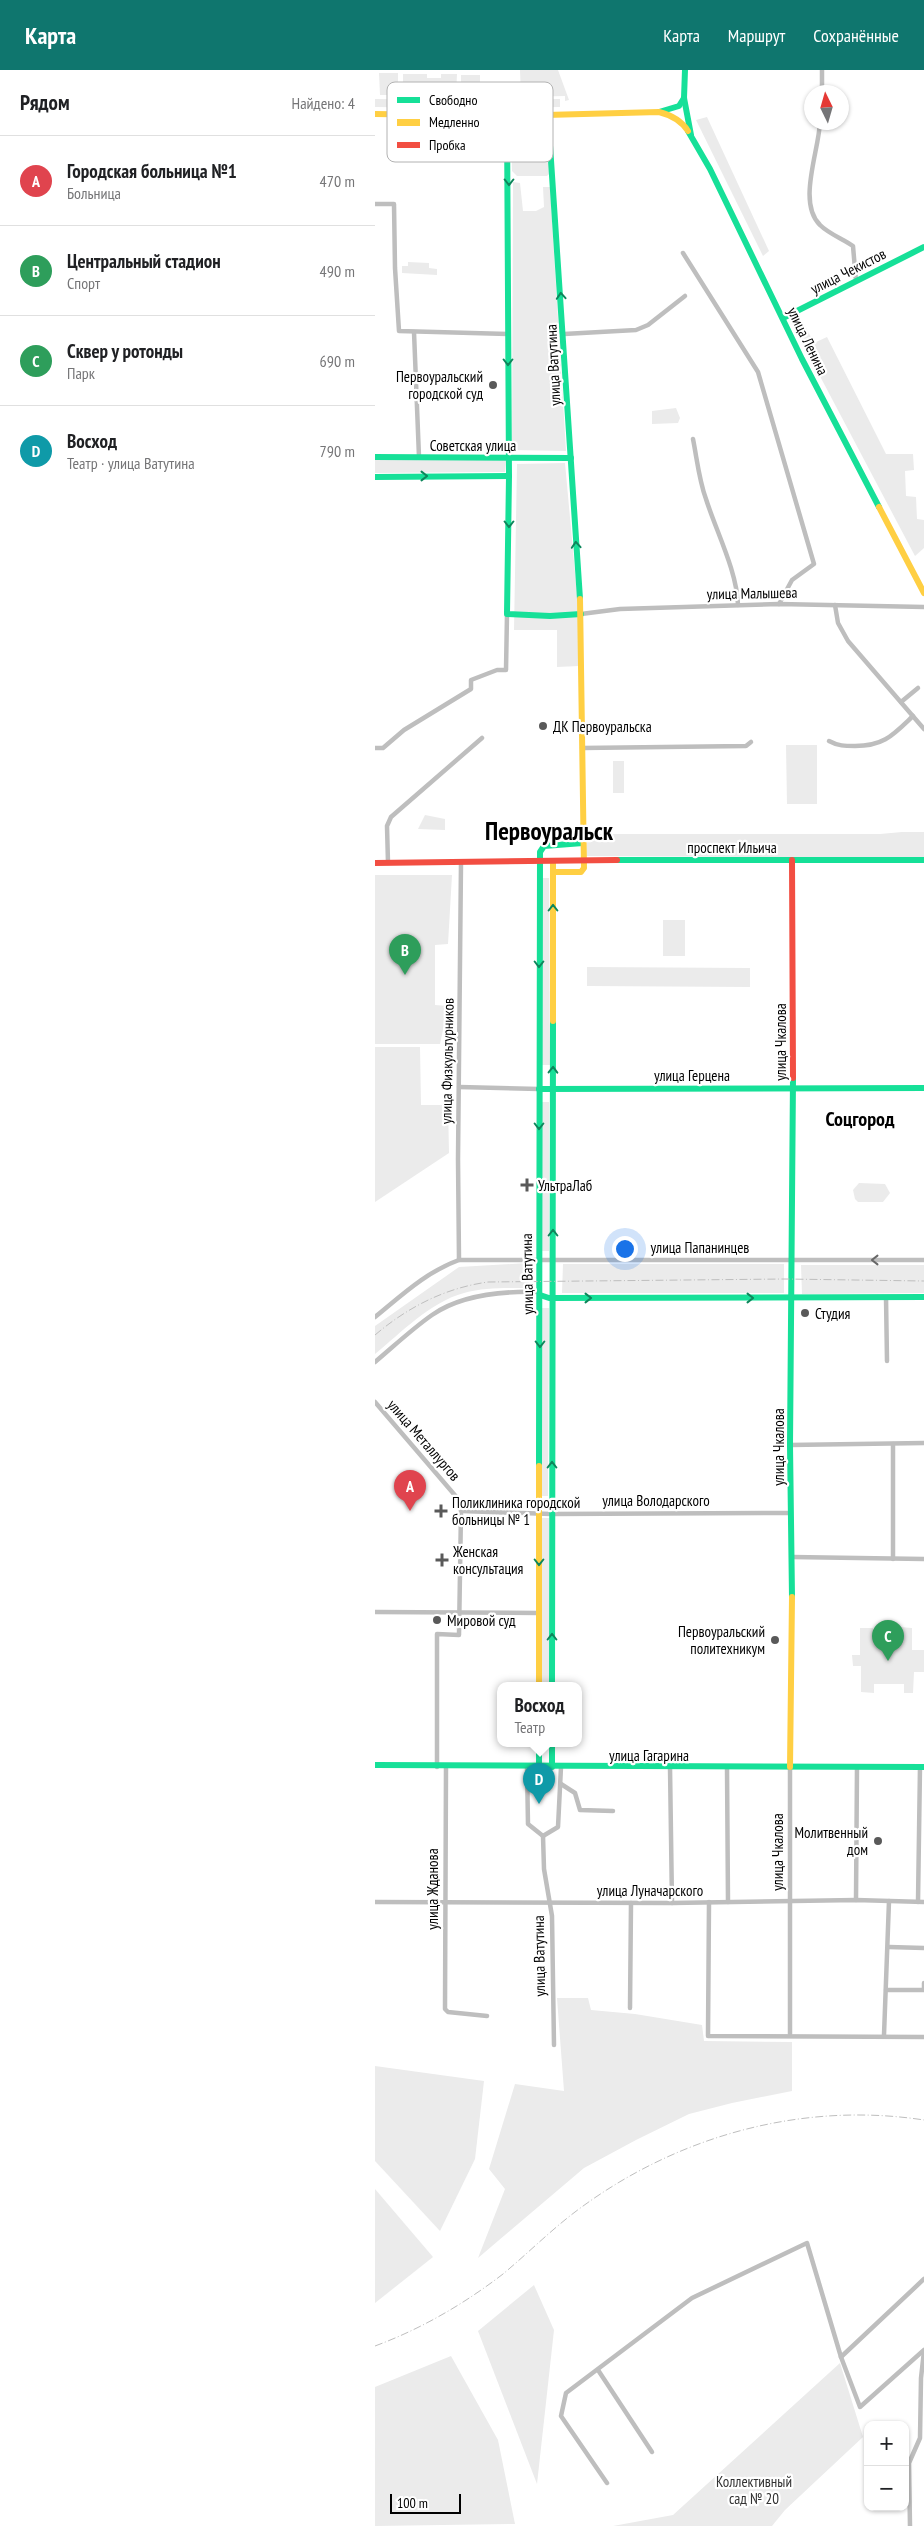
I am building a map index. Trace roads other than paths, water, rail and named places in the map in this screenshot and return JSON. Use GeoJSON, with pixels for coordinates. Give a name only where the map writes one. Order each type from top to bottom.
{"type":"FeatureCollection","features":[{"type":"Feature","properties":{"kind":"street"},"geometry":{"type":"LineString","coordinates":[[685,70],[684,98],[691,135]]}},
{"type":"Feature","properties":{"kind":"street"},"geometry":{"type":"LineString","coordinates":[[821,85],[822,70]]}},
{"type":"Feature","properties":{"kind":"street"},"geometry":{"type":"LineString","coordinates":[[553,115],[659,112],[679,106],[684,98]]}},
{"type":"Feature","properties":{"kind":"street","name":"улица Ленина"},"geometry":{"type":"LineString","coordinates":[[659,112],[677,120],[691,135],[924,593]]}},
{"type":"Feature","properties":{"kind":"street"},"geometry":{"type":"LineString","coordinates":[[819,130],[809,201],[815,220],[821,227],[853,246],[856,281]]}},
{"type":"Feature","properties":{"kind":"street"},"geometry":{"type":"LineString","coordinates":[[375,748],[383,748],[404,730],[471,689],[471,680],[497,670],[506,670],[509,476],[507,162]]}},
{"type":"Feature","properties":{"kind":"street","name":"улица Ватутина"},"geometry":{"type":"LineString","coordinates":[[551,162],[581,614],[584,861]]}},
{"type":"Feature","properties":{"kind":"street"},"geometry":{"type":"LineString","coordinates":[[375,204],[394,204],[395,268],[399,331],[508,334]]}},
{"type":"Feature","properties":{"kind":"street","name":"улица Чекистов"},"geometry":{"type":"LineString","coordinates":[[783,318],[924,247]]}},
{"type":"Feature","properties":{"kind":"street"},"geometry":{"type":"LineString","coordinates":[[683,253],[758,372],[814,564],[792,580],[779,604]]}},
{"type":"Feature","properties":{"kind":"street"},"geometry":{"type":"LineString","coordinates":[[564,334],[636,330],[648,325],[685,296]]}},
{"type":"Feature","properties":{"kind":"street"},"geometry":{"type":"LineString","coordinates":[[414,332],[419,457]]}},
{"type":"Feature","properties":{"kind":"street"},"geometry":{"type":"LineString","coordinates":[[693,439],[705,498],[737,592],[738,605]]}},
{"type":"Feature","properties":{"kind":"street","name":"Советская улица"},"geometry":{"type":"LineString","coordinates":[[375,457],[571,458]]}},
{"type":"Feature","properties":{"kind":"street","name":"Советская улица"},"geometry":{"type":"LineString","coordinates":[[375,476],[509,476]]}},
{"type":"Feature","properties":{"kind":"street","name":"улица Малышева"},"geometry":{"type":"LineString","coordinates":[[581,614],[621,609],[779,604],[924,607]]}},
{"type":"Feature","properties":{"kind":"street"},"geometry":{"type":"LineString","coordinates":[[835,605],[838,623],[848,641],[924,729]]}},
{"type":"Feature","properties":{"kind":"street"},"geometry":{"type":"LineString","coordinates":[[507,614],[550,616],[581,614]]}},
{"type":"Feature","properties":{"kind":"street"},"geometry":{"type":"LineString","coordinates":[[901,702],[918,688]]}},
{"type":"Feature","properties":{"kind":"street"},"geometry":{"type":"LineString","coordinates":[[829,742],[838,746],[863,746],[883,742],[913,716]]}},
{"type":"Feature","properties":{"kind":"street"},"geometry":{"type":"LineString","coordinates":[[387,863],[387,826],[391,817],[481,738]]}},
{"type":"Feature","properties":{"kind":"street"},"geometry":{"type":"LineString","coordinates":[[582,748],[746,746],[751,742]]}},
{"type":"Feature","properties":{"kind":"street"},"geometry":{"type":"LineString","coordinates":[[583,843],[545,846],[540,852],[541,863],[553,872],[581,872],[584,868],[584,861]]}},
{"type":"Feature","properties":{"kind":"street","name":"улица Чкалова"},"geometry":{"type":"LineString","coordinates":[[790,2034],[789,1902],[792,1558],[790,1445],[793,1298],[792,860]]}},
{"type":"Feature","properties":{"kind":"street","name":"проспект Ильича"},"geometry":{"type":"LineString","coordinates":[[375,863],[924,860]]}},
{"type":"Feature","properties":{"kind":"street","name":"улица Физкультурников"},"geometry":{"type":"LineString","coordinates":[[459,1260],[461,863]]}},
{"type":"Feature","properties":{"kind":"street","name":"улица Ватутина"},"geometry":{"type":"LineString","coordinates":[[539,1682],[541,863]]}},
{"type":"Feature","properties":{"kind":"street","name":"улица Ватутина"},"geometry":{"type":"LineString","coordinates":[[552,1682],[553,863]]}},
{"type":"Feature","properties":{"kind":"street","name":"улица Герцена"},"geometry":{"type":"LineString","coordinates":[[459,1088],[924,1088]]}},
{"type":"Feature","properties":{"kind":"street","name":"улица Папанинцев"},"geometry":{"type":"LineString","coordinates":[[375,1317],[421,1279],[436,1269],[459,1260],[924,1260]]}},
{"type":"Feature","properties":{"kind":"street"},"geometry":{"type":"LineString","coordinates":[[375,1362],[433,1314],[455,1303],[494,1294],[540,1294],[553,1298],[924,1297]]}},
{"type":"Feature","properties":{"kind":"street"},"geometry":{"type":"LineString","coordinates":[[886,1298],[887,1361]]}},
{"type":"Feature","properties":{"kind":"street","name":"улица Металлургов"},"geometry":{"type":"LineString","coordinates":[[375,1402],[459,1500],[461,1511],[459,1634],[437,1634],[437,1767]]}},
{"type":"Feature","properties":{"kind":"street"},"geometry":{"type":"LineString","coordinates":[[790,1445],[924,1443]]}},
{"type":"Feature","properties":{"kind":"street"},"geometry":{"type":"LineString","coordinates":[[893,1444],[893,1559]]}},
{"type":"Feature","properties":{"kind":"street","name":"улица Володарского"},"geometry":{"type":"LineString","coordinates":[[461,1511],[539,1514],[790,1513]]}},
{"type":"Feature","properties":{"kind":"street"},"geometry":{"type":"LineString","coordinates":[[792,1558],[924,1559]]}},
{"type":"Feature","properties":{"kind":"street"},"geometry":{"type":"LineString","coordinates":[[375,1612],[539,1613]]}},
{"type":"Feature","properties":{"kind":"street"},"geometry":{"type":"LineString","coordinates":[[539,1747],[539,1767]]}},
{"type":"Feature","properties":{"kind":"street"},"geometry":{"type":"LineString","coordinates":[[552,1747],[552,1767]]}},
{"type":"Feature","properties":{"kind":"street","name":"улица Гагарина"},"geometry":{"type":"LineString","coordinates":[[375,1765],[437,1767],[922,1767]]}},
{"type":"Feature","properties":{"kind":"street","name":"улица Жданова"},"geometry":{"type":"LineString","coordinates":[[446,1767],[444,1902],[446,2011],[487,2016]]}},
{"type":"Feature","properties":{"kind":"street"},"geometry":{"type":"LineString","coordinates":[[527,1767],[528,1824],[543,1836],[558,1826],[561,1767]]}},
{"type":"Feature","properties":{"kind":"street"},"geometry":{"type":"LineString","coordinates":[[670,1767],[672,1903]]}},
{"type":"Feature","properties":{"kind":"street"},"geometry":{"type":"LineString","coordinates":[[727,1767],[728,1902]]}},
{"type":"Feature","properties":{"kind":"street"},"geometry":{"type":"LineString","coordinates":[[856,1900],[857,1767]]}},
{"type":"Feature","properties":{"kind":"street"},"geometry":{"type":"LineString","coordinates":[[921,1902],[922,1767]]}},
{"type":"Feature","properties":{"kind":"street"},"geometry":{"type":"LineString","coordinates":[[561,1784],[575,1793],[580,1810],[613,1810]]}},
{"type":"Feature","properties":{"kind":"street","name":"улица Ватутина"},"geometry":{"type":"LineString","coordinates":[[543,1836],[544,1869],[551,1902],[554,2045]]}},
{"type":"Feature","properties":{"kind":"street","name":"улица Луначарского"},"geometry":{"type":"LineString","coordinates":[[375,1902],[672,1903],[856,1900],[921,1902]]}},
{"type":"Feature","properties":{"kind":"street"},"geometry":{"type":"LineString","coordinates":[[885,2035],[889,1901]]}},
{"type":"Feature","properties":{"kind":"street"},"geometry":{"type":"LineString","coordinates":[[709,1902],[708,2036],[790,2034],[924,2037]]}},
{"type":"Feature","properties":{"kind":"street"},"geometry":{"type":"LineString","coordinates":[[630,2008],[631,1903]]}},
{"type":"Feature","properties":{"kind":"street"},"geometry":{"type":"LineString","coordinates":[[889,1947],[924,1948]]}},
{"type":"Feature","properties":{"kind":"street"},"geometry":{"type":"LineString","coordinates":[[886,1990],[924,1990],[924,1983]]}},
{"type":"Feature","properties":{"kind":"street"},"geometry":{"type":"LineString","coordinates":[[607,2483],[561,2416],[566,2393],[692,2298],[807,2243],[841,2357],[860,2407],[924,2350]]}},
{"type":"Feature","properties":{"kind":"street"},"geometry":{"type":"LineString","coordinates":[[841,2357],[924,2280]]}},
{"type":"Feature","properties":{"kind":"street"},"geometry":{"type":"LineString","coordinates":[[910,2526],[909,2464],[920,2438],[921,2378],[924,2350]]}},
{"type":"Feature","properties":{"kind":"street"},"geometry":{"type":"LineString","coordinates":[[598,2370],[652,2452]]}},
{"type":"Feature","properties":{"kind":"railway"},"geometry":{"type":"LineString","coordinates":[[375,1335],[401,1316],[428,1300],[457,1289],[488,1282],[785,1279],[924,1281]]}},
{"type":"Feature","properties":{"kind":"railway"},"geometry":{"type":"LineString","coordinates":[[375,2346],[425,2324],[473,2296],[503,2274],[566,2219],[613,2186],[654,2163],[696,2145],[740,2131],[785,2121],[831,2116],[877,2115],[924,2120]]}},
{"type":"Feature","properties":{"kind":"place","name":"Первоуральский городской суд"},"geometry":{"type":"Point","coordinates":[493,385]}},
{"type":"Feature","properties":{"kind":"place","name":"ДК Первоуральска"},"geometry":{"type":"Point","coordinates":[543,726]}},
{"type":"Feature","properties":{"kind":"place","name":"Центральный стадион"},"geometry":{"type":"Point","coordinates":[405,975]}},
{"type":"Feature","properties":{"kind":"place","name":"УльтраЛаб"},"geometry":{"type":"Point","coordinates":[527,1185]}},
{"type":"Feature","properties":{"kind":"place","name":"Студия"},"geometry":{"type":"Point","coordinates":[805,1313]}},
{"type":"Feature","properties":{"kind":"place","name":"Городская больница №1"},"geometry":{"type":"Point","coordinates":[410,1511]}},
{"type":"Feature","properties":{"kind":"place","name":"Поликлиника городской больницы № 1"},"geometry":{"type":"Point","coordinates":[441,1511]}},
{"type":"Feature","properties":{"kind":"place","name":"Женская консультация"},"geometry":{"type":"Point","coordinates":[442,1560]}},
{"type":"Feature","properties":{"kind":"place","name":"Мировой суд"},"geometry":{"type":"Point","coordinates":[437,1620]}},
{"type":"Feature","properties":{"kind":"place","name":"Первоуральский политехникум"},"geometry":{"type":"Point","coordinates":[775,1640]}},
{"type":"Feature","properties":{"kind":"place","name":"Сквер у ротонды"},"geometry":{"type":"Point","coordinates":[888,1661]}},
{"type":"Feature","properties":{"kind":"place","name":"Восход"},"geometry":{"type":"Point","coordinates":[539,1804]}},
{"type":"Feature","properties":{"kind":"place","name":"Молитвенный дом"},"geometry":{"type":"Point","coordinates":[878,1841]}},
{"type":"Feature","properties":{"kind":"district","name":"Первоуральск"},"geometry":{"type":"Point","coordinates":[549,831]}},
{"type":"Feature","properties":{"kind":"district","name":"Соцгород"},"geometry":{"type":"Point","coordinates":[860,1119]}},
{"type":"Feature","properties":{"kind":"park label","name":"Коллективный сад № 20"},"geometry":{"type":"Point","coordinates":[754,2490]}}]}
